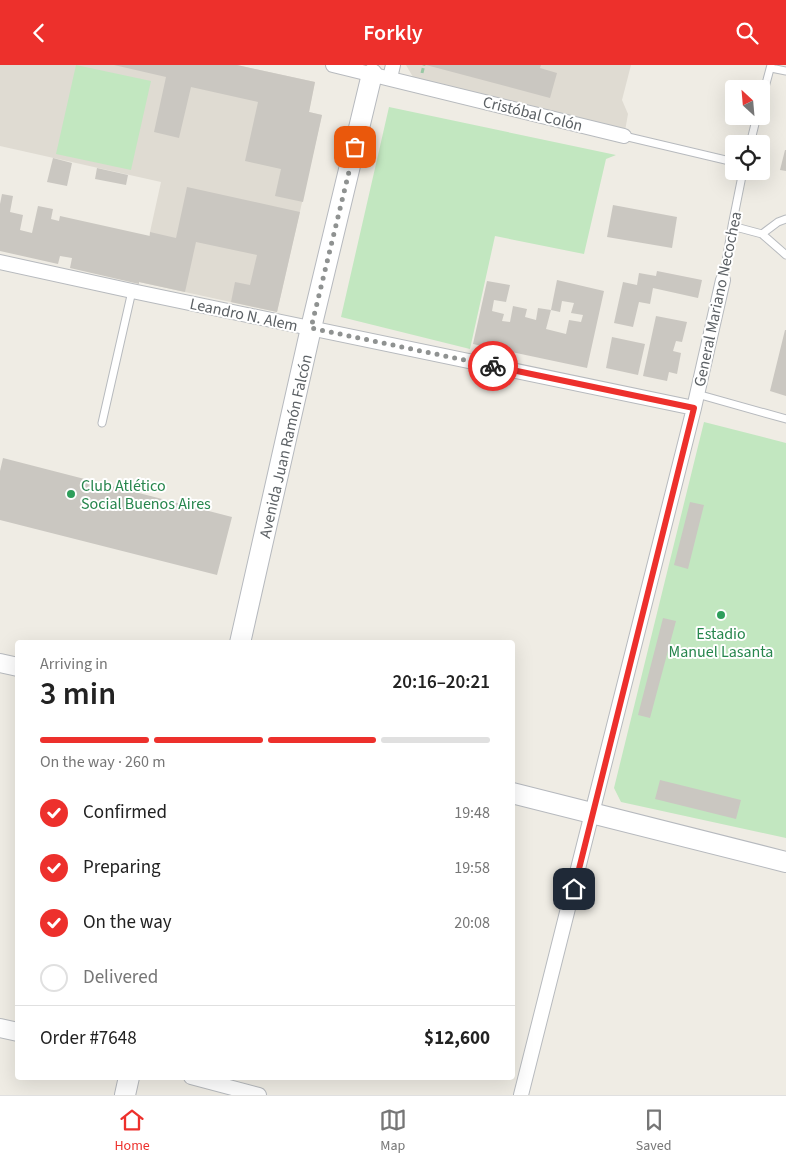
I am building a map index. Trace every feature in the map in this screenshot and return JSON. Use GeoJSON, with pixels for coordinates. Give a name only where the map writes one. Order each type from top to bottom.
{"type":"FeatureCollection","features":[{"type":"Feature","properties":{"kind":"main road","name":"Avenida Juan Ramón Falcón"},"geometry":{"type":"LineString","coordinates":[[241,640],[311,328],[374,71]]}},
{"type":"Feature","properties":{"kind":"main road"},"geometry":{"type":"LineString","coordinates":[[515,794],[786,862]]}},
{"type":"Feature","properties":{"kind":"main road"},"geometry":{"type":"LineString","coordinates":[[125,1095],[128,1080]]}},
{"type":"Feature","properties":{"kind":"street","name":"Cristóbal Colón"},"geometry":{"type":"LineString","coordinates":[[333,65],[374,71],[624,136]]}},
{"type":"Feature","properties":{"kind":"street","name":"Leandro N. Alem"},"geometry":{"type":"LineString","coordinates":[[0,261],[132,291],[694,408]]}},
{"type":"Feature","properties":{"kind":"street","name":"General Mariano Necochea"},"geometry":{"type":"LineString","coordinates":[[521,1095],[694,408],[723,280]]}},
{"type":"Feature","properties":{"kind":"street"},"geometry":{"type":"LineString","coordinates":[[0,663],[15,666]]}},
{"type":"Feature","properties":{"kind":"street"},"geometry":{"type":"LineString","coordinates":[[0,1028],[15,1032]]}},
{"type":"Feature","properties":{"kind":"street"},"geometry":{"type":"LineString","coordinates":[[202,1080],[259,1095]]}},
{"type":"Feature","properties":{"kind":"lane"},"geometry":{"type":"LineString","coordinates":[[767,80],[771,66],[786,71]]}},
{"type":"Feature","properties":{"kind":"lane","name":"Cristóbal Colón"},"geometry":{"type":"LineString","coordinates":[[624,136],[725,160]]}},
{"type":"Feature","properties":{"kind":"lane","name":"General Mariano Necochea"},"geometry":{"type":"LineString","coordinates":[[723,280],[741,180]]}},
{"type":"Feature","properties":{"kind":"lane"},"geometry":{"type":"LineString","coordinates":[[762,234],[778,222],[786,219]]}},
{"type":"Feature","properties":{"kind":"lane"},"geometry":{"type":"LineString","coordinates":[[732,226],[762,234],[786,255]]}},
{"type":"Feature","properties":{"kind":"lane"},"geometry":{"type":"LineString","coordinates":[[102,423],[132,291]]}},
{"type":"Feature","properties":{"kind":"lane"},"geometry":{"type":"LineString","coordinates":[[697,394],[786,419]]}},
{"type":"Feature","properties":{"kind":"shaded area"},"geometry":{"type":"Polygon","coordinates":[[[0,65],[237,65],[315,82],[309,112],[322,115],[277,312],[139,282],[161,182],[0,146],[0,65]]]}},
{"type":"Feature","properties":{"kind":"shaded area"},"geometry":{"type":"Polygon","coordinates":[[[406,65],[631,65],[622,100],[628,114],[625,131],[413,77],[406,65]]]}},
{"type":"Feature","properties":{"kind":"green space"},"geometry":{"type":"Polygon","coordinates":[[[76,65],[151,81],[131,170],[56,154],[76,65]]]}},
{"type":"Feature","properties":{"kind":"green space"},"geometry":{"type":"Polygon","coordinates":[[[389,107],[616,155],[606,159],[584,254],[495,236],[470,349],[341,317],[389,107]]]}},
{"type":"Feature","properties":{"kind":"green space","name":"Estadio Manuel Lasanta"},"geometry":{"type":"Polygon","coordinates":[[[704,422],[786,443],[786,838],[621,802],[614,788],[704,422]]]}},
{"type":"Feature","properties":{"kind":"building"},"geometry":{"type":"Polygon","coordinates":[[[114,65],[237,65],[315,82],[309,112],[322,115],[303,202],[275,196],[281,169],[245,161],[258,102],[191,87],[179,138],[154,132],[166,77],[114,65]]]}},
{"type":"Feature","properties":{"kind":"building"},"geometry":{"type":"Polygon","coordinates":[[[426,65],[541,65],[540,68],[557,73],[550,98],[426,65]]]}},
{"type":"Feature","properties":{"kind":"building"},"geometry":{"type":"Polygon","coordinates":[[[786,150],[786,171],[780,170],[786,150]]]}},
{"type":"Feature","properties":{"kind":"building"},"geometry":{"type":"Polygon","coordinates":[[[53,158],[72,163],[67,186],[47,182],[53,158]]]}},
{"type":"Feature","properties":{"kind":"building"},"geometry":{"type":"Polygon","coordinates":[[[97,168],[128,175],[126,185],[95,179],[97,168]]]}},
{"type":"Feature","properties":{"kind":"building"},"geometry":{"type":"Polygon","coordinates":[[[187,187],[300,212],[277,312],[231,302],[235,282],[250,285],[257,255],[196,242],[185,292],[139,282],[139,284],[70,268],[72,258],[60,256],[58,264],[0,251],[0,204],[2,194],[13,196],[10,212],[23,215],[20,230],[32,233],[38,206],[53,209],[51,219],[59,221],[60,216],[150,236],[150,232],[176,238],[187,187]]]}},
{"type":"Feature","properties":{"kind":"building"},"geometry":{"type":"Polygon","coordinates":[[[613,205],[677,217],[672,248],[607,237],[613,205]]]}},
{"type":"Feature","properties":{"kind":"building"},"geometry":{"type":"Polygon","coordinates":[[[657,271],[702,280],[698,298],[653,288],[650,304],[639,302],[633,327],[614,323],[623,282],[637,285],[639,273],[656,276],[657,271]]]}},
{"type":"Feature","properties":{"kind":"building"},"geometry":{"type":"Polygon","coordinates":[[[557,280],[604,291],[587,368],[473,344],[487,281],[510,285],[506,302],[494,300],[492,311],[504,314],[502,321],[510,322],[513,306],[527,309],[525,317],[536,320],[538,308],[551,310],[557,280]],[[562,301],[560,312],[551,310],[546,329],[566,334],[569,320],[581,322],[583,315],[571,313],[574,303],[562,301]]]}},
{"type":"Feature","properties":{"kind":"building"},"geometry":{"type":"Polygon","coordinates":[[[656,316],[687,322],[682,342],[676,341],[673,351],[681,353],[677,374],[669,372],[667,381],[643,376],[656,316]]]}},
{"type":"Feature","properties":{"kind":"building"},"geometry":{"type":"Polygon","coordinates":[[[786,330],[786,396],[770,391],[786,330]]]}},
{"type":"Feature","properties":{"kind":"building"},"geometry":{"type":"Polygon","coordinates":[[[612,337],[645,344],[638,375],[606,368],[612,337]]]}},
{"type":"Feature","properties":{"kind":"building","name":"Club Atlético Social Buenos Aires"},"geometry":{"type":"Polygon","coordinates":[[[3,458],[232,517],[217,575],[0,520],[0,471],[3,458]]]}},
{"type":"Feature","properties":{"kind":"building"},"geometry":{"type":"Polygon","coordinates":[[[690,502],[704,505],[688,569],[674,565],[690,502]]]}},
{"type":"Feature","properties":{"kind":"building"},"geometry":{"type":"Polygon","coordinates":[[[663,618],[676,621],[650,718],[638,715],[663,618]]]}},
{"type":"Feature","properties":{"kind":"building"},"geometry":{"type":"Polygon","coordinates":[[[660,780],[741,800],[736,819],[655,799],[660,780]]]}},
{"type":"Feature","properties":{"kind":"way so far"},"geometry":{"type":"LineString","coordinates":[[355,147],[311,328],[493,366]]}},
{"type":"Feature","properties":{"kind":"place","name":"Club Atlético Social Buenos Aires"},"geometry":{"type":"Point","coordinates":[71,494]}},
{"type":"Feature","properties":{"kind":"place","name":"Estadio Manuel Lasanta"},"geometry":{"type":"Point","coordinates":[721,615]}},
{"type":"Feature","properties":{"kind":"route"},"geometry":{"type":"LineString","coordinates":[[493,366],[694,408],[574,889]]}}]}
